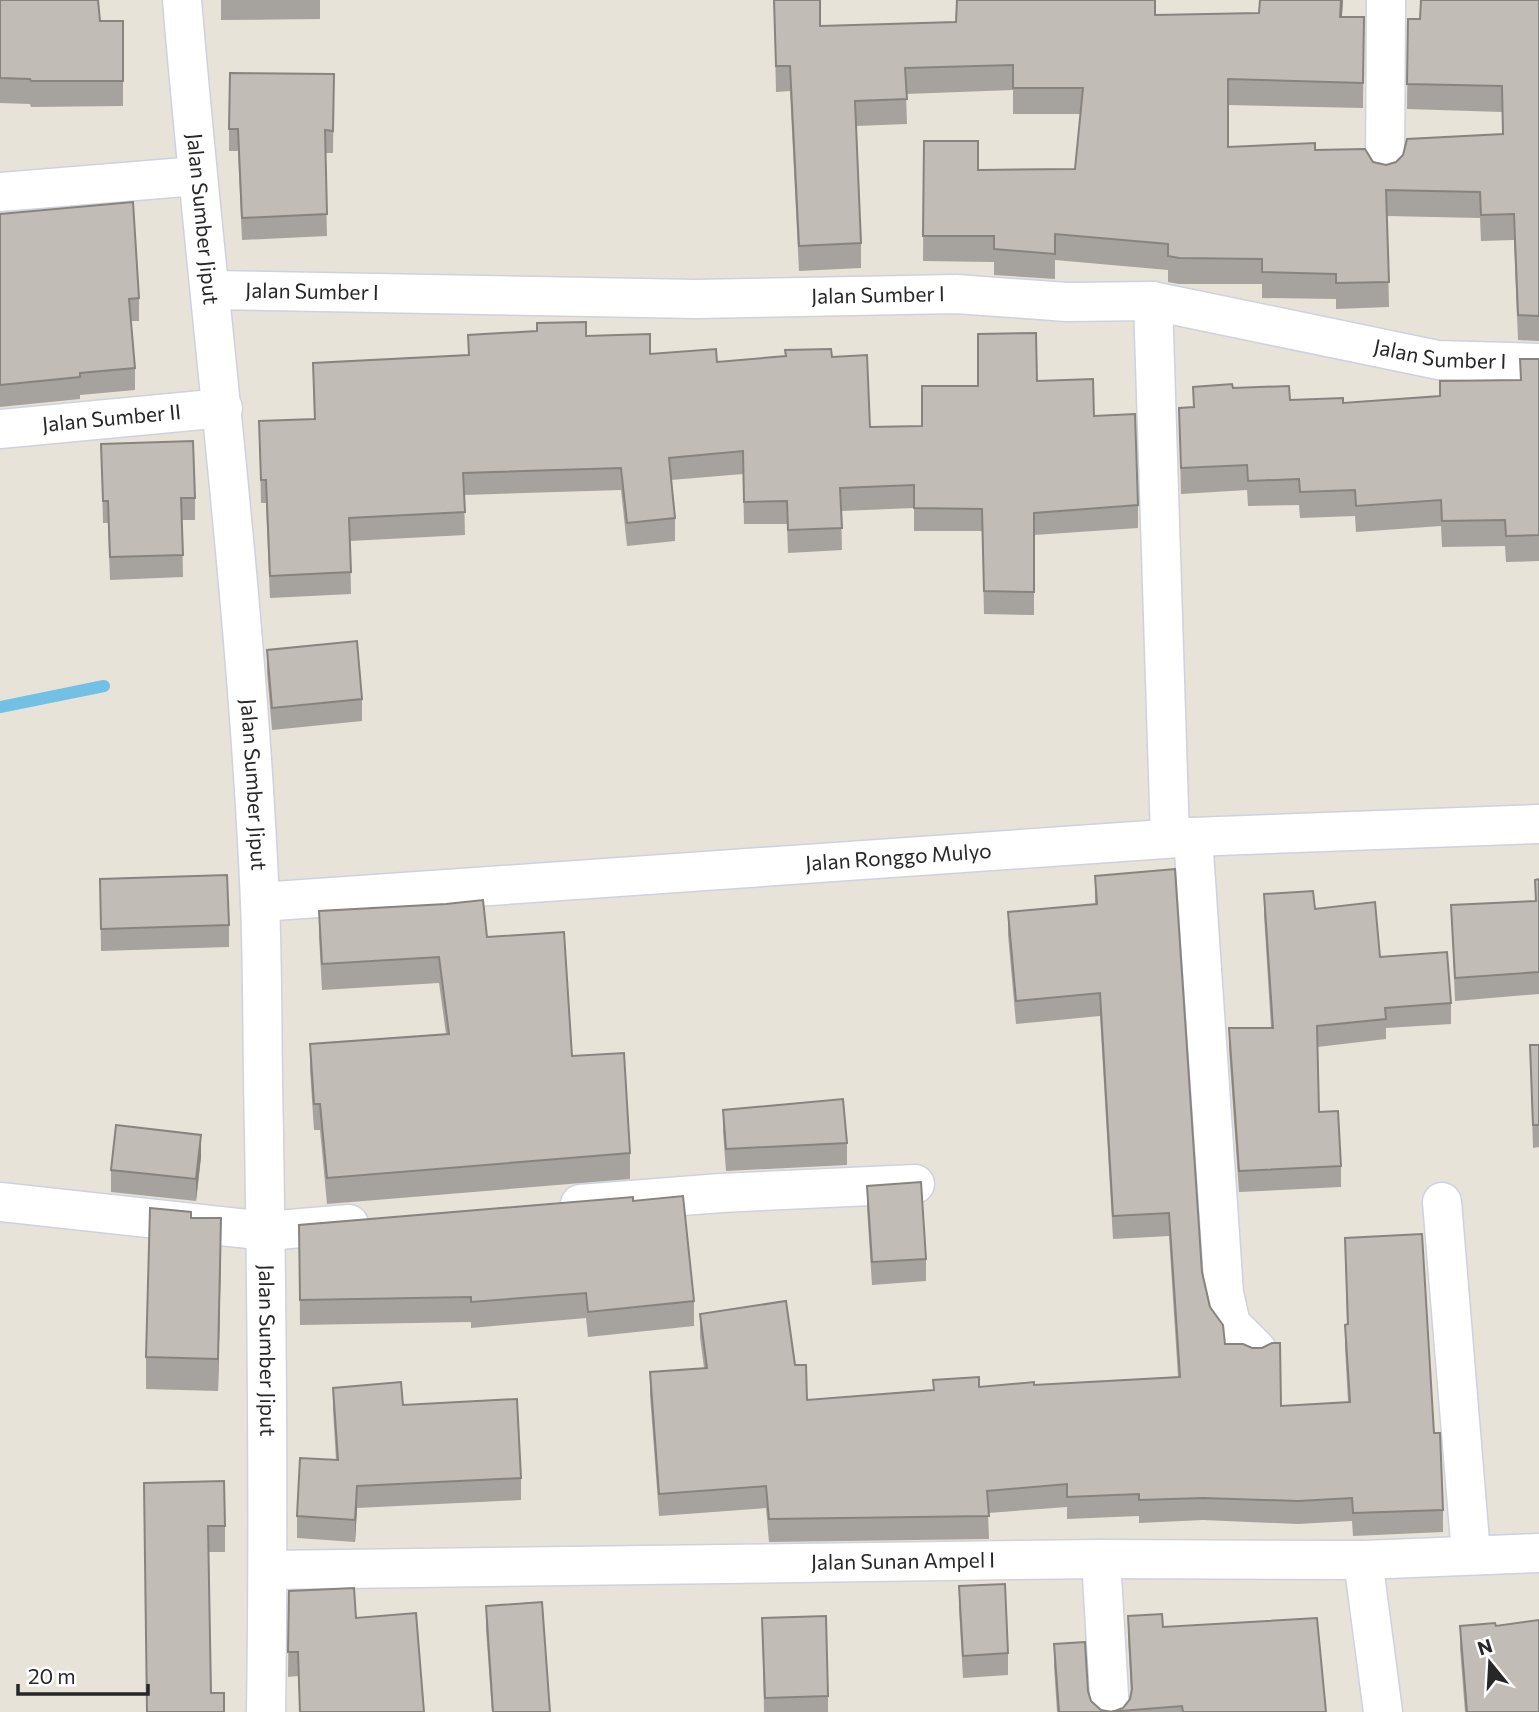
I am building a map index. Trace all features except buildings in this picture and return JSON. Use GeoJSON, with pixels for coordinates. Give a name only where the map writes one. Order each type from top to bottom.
{"type":"FeatureCollection","features":[{"type":"Feature","properties":{"kind":"street","name":"Jalan Sumber Jiput"},"geometry":{"type":"LineString","coordinates":[[182,0],[197,176],[223,408],[260,902],[266,1231],[266,1712]]}},
{"type":"Feature","properties":{"kind":"street"},"geometry":{"type":"LineString","coordinates":[[1385,169],[1386,0]]}},
{"type":"Feature","properties":{"kind":"street"},"geometry":{"type":"LineString","coordinates":[[0,192],[197,176]]}},
{"type":"Feature","properties":{"kind":"street","name":"Jalan Sumber I"},"geometry":{"type":"LineString","coordinates":[[210,290],[695,299],[956,294],[1067,302],[1153,302],[1438,360],[1539,363]]}},
{"type":"Feature","properties":{"kind":"street"},"geometry":{"type":"LineString","coordinates":[[1153,302],[1181,838],[1224,1293],[1231,1324],[1257,1350]]}},
{"type":"Feature","properties":{"kind":"street","name":"Jalan Sumber II"},"geometry":{"type":"LineString","coordinates":[[0,429],[223,408]]}},
{"type":"Feature","properties":{"kind":"street","name":"Jalan Ronggo Mulyo"},"geometry":{"type":"LineString","coordinates":[[260,902],[1181,838],[1539,824]]}},
{"type":"Feature","properties":{"kind":"street"},"geometry":{"type":"LineString","coordinates":[[541,1208],[720,1193],[915,1184]]}},
{"type":"Feature","properties":{"kind":"street"},"geometry":{"type":"LineString","coordinates":[[0,1202],[266,1231],[390,1221]]}},
{"type":"Feature","properties":{"kind":"street"},"geometry":{"type":"LineString","coordinates":[[1442,1202],[1471,1554]]}},
{"type":"Feature","properties":{"kind":"street","name":"Jalan Sunan Ampel I"},"geometry":{"type":"LineString","coordinates":[[268,1570],[1101,1559],[1363,1560],[1539,1553]]}},
{"type":"Feature","properties":{"kind":"street"},"geometry":{"type":"LineString","coordinates":[[1101,1559],[1110,1712]]}},
{"type":"Feature","properties":{"kind":"street"},"geometry":{"type":"LineString","coordinates":[[1363,1560],[1383,1712]]}},
{"type":"Feature","properties":{"kind":"waterway"},"geometry":{"type":"LineString","coordinates":[[0,707],[104,686]]}}]}
